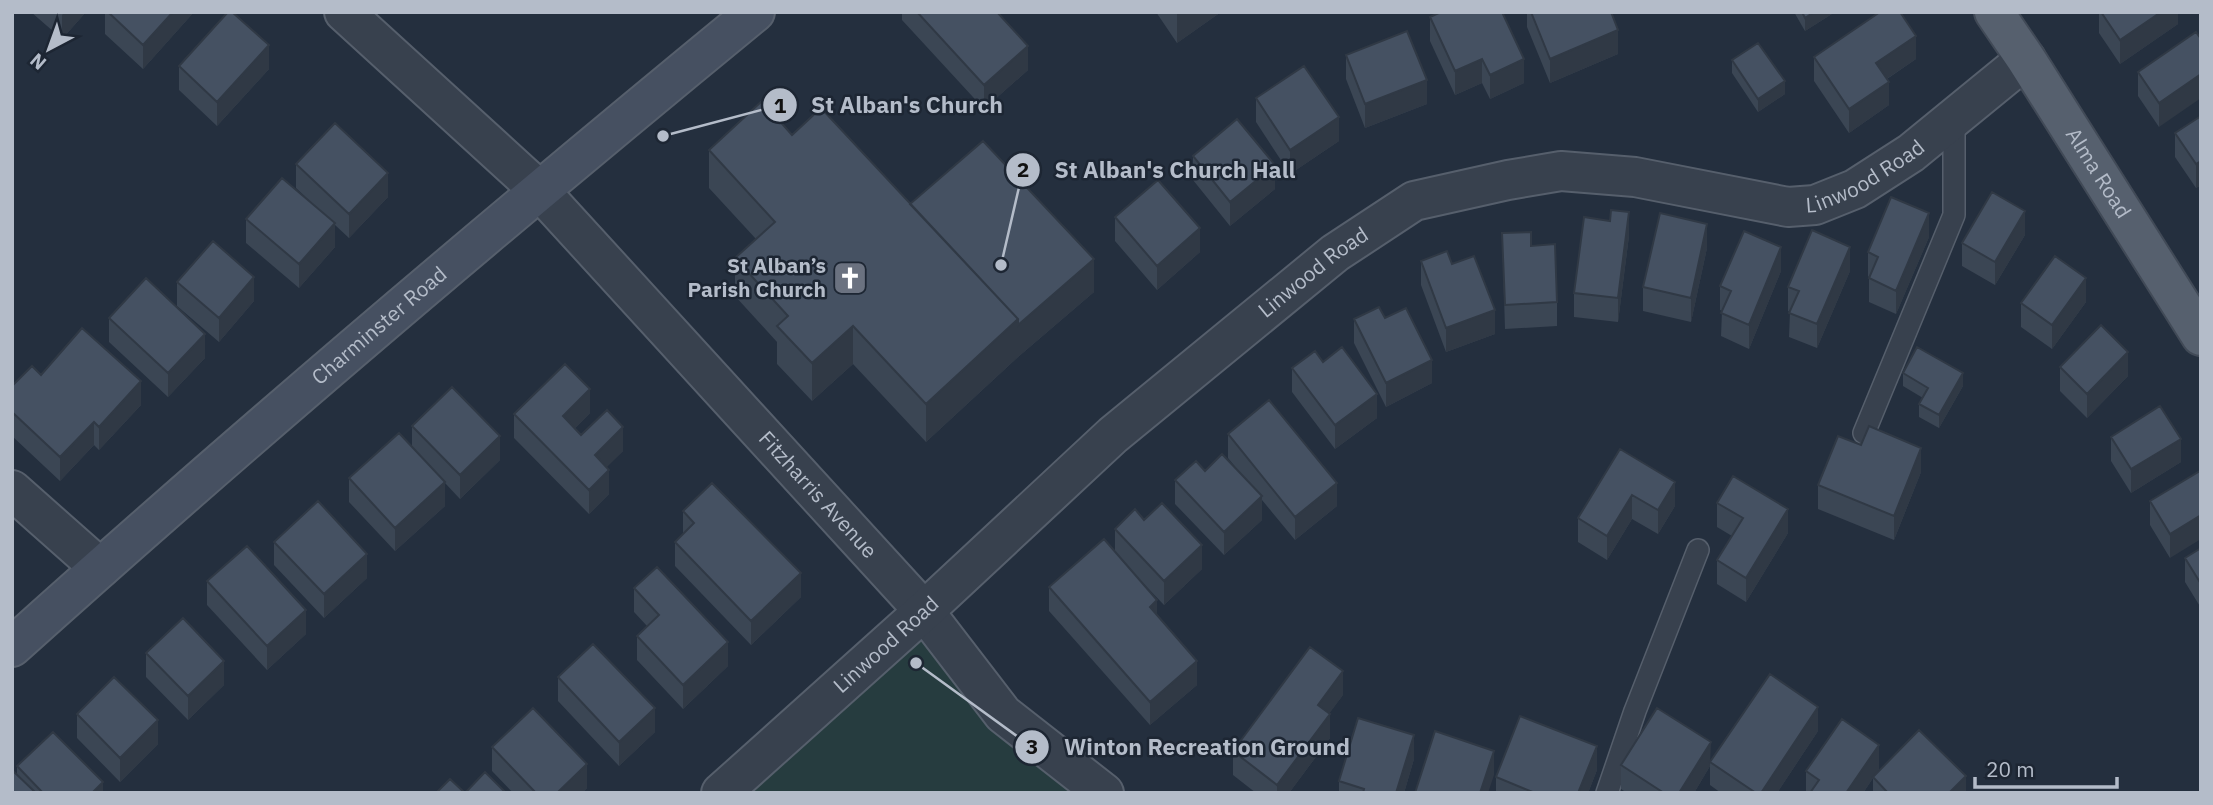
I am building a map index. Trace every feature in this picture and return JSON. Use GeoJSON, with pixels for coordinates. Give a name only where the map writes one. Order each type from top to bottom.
{"type":"FeatureCollection","features":[{"type":"Feature","properties":{"kind":"main road","name":"Charminster Road"},"geometry":{"type":"LineString","coordinates":[[12,647],[539,190],[755,12]]}},
{"type":"Feature","properties":{"kind":"main road","name":"Alma Road"},"geometry":{"type":"LineString","coordinates":[[1994,12],[2201,336]]}},
{"type":"Feature","properties":{"kind":"street","name":"Fitzharris Avenue"},"geometry":{"type":"LineString","coordinates":[[344,12],[539,190],[924,611],[1003,714],[1104,793]]}},
{"type":"Feature","properties":{"kind":"street","name":"Linwood Road"},"geometry":{"type":"LineString","coordinates":[[722,793],[924,611],[1113,435],[1335,253],[1414,201],[1561,171],[1635,177],[1788,207],[1815,205],[1855,188],[1910,153],[2026,59]]}},
{"type":"Feature","properties":{"kind":"street"},"geometry":{"type":"LineString","coordinates":[[12,490],[100,568]]}},
{"type":"Feature","properties":{"kind":"lane"},"geometry":{"type":"LineString","coordinates":[[1864,433],[1954,215],[1954,118]]}},
{"type":"Feature","properties":{"kind":"lane"},"geometry":{"type":"LineString","coordinates":[[1607,793],[1635,711],[1698,550]]}},
{"type":"Feature","properties":{"kind":"green space"},"geometry":{"type":"Polygon","coordinates":[[[924,611],[1003,714],[1114,793],[721,793],[924,611]]]}},
{"type":"Feature","properties":{"kind":"building"},"geometry":{"type":"Polygon","coordinates":[[[108,12],[173,12],[143,45],[108,12]]]}},
{"type":"Feature","properties":{"kind":"building"},"geometry":{"type":"Polygon","coordinates":[[[228,12],[232,12],[269,45],[217,102],[179,66],[228,12]]]}},
{"type":"Feature","properties":{"kind":"building"},"geometry":{"type":"Polygon","coordinates":[[[917,12],[997,12],[1028,46],[984,85],[917,12]]]}},
{"type":"Feature","properties":{"kind":"building"},"geometry":{"type":"Polygon","coordinates":[[[1441,12],[1502,12],[1524,59],[1490,75],[1482,59],[1455,71],[1430,17],[1441,12]]]}},
{"type":"Feature","properties":{"kind":"building"},"geometry":{"type":"Polygon","coordinates":[[[1531,12],[1611,12],[1618,30],[1550,59],[1531,12]]]}},
{"type":"Feature","properties":{"kind":"building"},"geometry":{"type":"Polygon","coordinates":[[[1802,12],[1814,12],[1805,18],[1802,12]]]}},
{"type":"Feature","properties":{"kind":"building"},"geometry":{"type":"Polygon","coordinates":[[[1880,12],[1900,12],[1916,36],[1876,63],[1889,82],[1849,109],[1814,57],[1880,12]]]}},
{"type":"Feature","properties":{"kind":"building"},"geometry":{"type":"Polygon","coordinates":[[[2101,12],[2161,12],[2120,40],[2101,12]]]}},
{"type":"Feature","properties":{"kind":"building"},"geometry":{"type":"Polygon","coordinates":[[[1407,31],[1427,80],[1365,104],[1346,55],[1407,31]]]}},
{"type":"Feature","properties":{"kind":"building"},"geometry":{"type":"Polygon","coordinates":[[[2196,32],[2201,39],[2201,74],[2159,103],[2138,72],[2196,32]]]}},
{"type":"Feature","properties":{"kind":"building"},"geometry":{"type":"Polygon","coordinates":[[[1758,43],[1785,81],[1758,99],[1732,60],[1758,43]]]}},
{"type":"Feature","properties":{"kind":"building"},"geometry":{"type":"Polygon","coordinates":[[[1304,66],[1339,117],[1290,150],[1256,98],[1304,66]]]}},
{"type":"Feature","properties":{"kind":"building","name":"St Alban’s Parish Church"},"geometry":{"type":"Polygon","coordinates":[[[762,101],[792,135],[821,108],[1018,319],[926,404],[853,326],[812,363],[777,326],[788,316],[735,258],[775,222],[709,150],[762,101]]]}},
{"type":"Feature","properties":{"kind":"building"},"geometry":{"type":"Polygon","coordinates":[[[2201,116],[2201,161],[2196,164],[2175,133],[2201,116]]]}},
{"type":"Feature","properties":{"kind":"building"},"geometry":{"type":"Polygon","coordinates":[[[1237,119],[1275,165],[1230,202],[1193,156],[1237,119]]]}},
{"type":"Feature","properties":{"kind":"building"},"geometry":{"type":"Polygon","coordinates":[[[335,123],[388,173],[349,214],[296,164],[335,123]]]}},
{"type":"Feature","properties":{"kind":"building"},"geometry":{"type":"Polygon","coordinates":[[[983,141],[1094,259],[1018,325],[1018,319],[910,204],[983,141]]]}},
{"type":"Feature","properties":{"kind":"building"},"geometry":{"type":"Polygon","coordinates":[[[282,178],[335,223],[299,264],[246,219],[282,178]]]}},
{"type":"Feature","properties":{"kind":"building"},"geometry":{"type":"Polygon","coordinates":[[[1158,180],[1200,228],[1157,266],[1115,217],[1158,180]]]}},
{"type":"Feature","properties":{"kind":"building"},"geometry":{"type":"Polygon","coordinates":[[[1992,192],[2025,211],[1995,262],[1962,243],[1992,192]]]}},
{"type":"Feature","properties":{"kind":"building"},"geometry":{"type":"Polygon","coordinates":[[[1891,197],[1929,213],[1896,291],[1869,278],[1878,257],[1868,252],[1891,197]]]}},
{"type":"Feature","properties":{"kind":"building"},"geometry":{"type":"Polygon","coordinates":[[[1611,210],[1629,212],[1618,298],[1574,293],[1584,217],[1610,221],[1611,210]]]}},
{"type":"Feature","properties":{"kind":"building"},"geometry":{"type":"Polygon","coordinates":[[[1660,213],[1707,224],[1691,298],[1643,287],[1660,213]]]}},
{"type":"Feature","properties":{"kind":"building"},"geometry":{"type":"Polygon","coordinates":[[[1812,230],[1850,247],[1817,324],[1789,313],[1799,291],[1788,287],[1812,230]]]}},
{"type":"Feature","properties":{"kind":"building"},"geometry":{"type":"Polygon","coordinates":[[[1744,231],[1781,247],[1749,325],[1721,313],[1731,291],[1720,286],[1744,231]]]}},
{"type":"Feature","properties":{"kind":"building"},"geometry":{"type":"Polygon","coordinates":[[[1531,232],[1531,246],[1555,244],[1557,302],[1505,305],[1502,233],[1531,232]]]}},
{"type":"Feature","properties":{"kind":"building"},"geometry":{"type":"Polygon","coordinates":[[[213,241],[254,277],[219,318],[177,282],[213,241]]]}},
{"type":"Feature","properties":{"kind":"building"},"geometry":{"type":"Polygon","coordinates":[[[1447,251],[1452,264],[1474,256],[1495,310],[1446,328],[1421,261],[1447,251]]]}},
{"type":"Feature","properties":{"kind":"building"},"geometry":{"type":"Polygon","coordinates":[[[2055,256],[2086,278],[2052,325],[2021,303],[2055,256]]]}},
{"type":"Feature","properties":{"kind":"building"},"geometry":{"type":"Polygon","coordinates":[[[146,278],[205,334],[168,373],[109,318],[146,278]]]}},
{"type":"Feature","properties":{"kind":"building"},"geometry":{"type":"Polygon","coordinates":[[[1379,307],[1385,318],[1406,308],[1432,360],[1386,383],[1354,319],[1379,307]]]}},
{"type":"Feature","properties":{"kind":"building"},"geometry":{"type":"Polygon","coordinates":[[[2101,325],[2128,352],[2087,394],[2060,367],[2101,325]]]}},
{"type":"Feature","properties":{"kind":"building"},"geometry":{"type":"Polygon","coordinates":[[[82,328],[141,381],[99,427],[94,422],[60,457],[12,412],[12,386],[32,366],[41,375],[82,328]]]}},
{"type":"Feature","properties":{"kind":"building"},"geometry":{"type":"Polygon","coordinates":[[[1342,347],[1377,394],[1335,425],[1292,368],[1315,351],[1323,362],[1342,347]]]}},
{"type":"Feature","properties":{"kind":"building"},"geometry":{"type":"Polygon","coordinates":[[[1917,347],[1963,373],[1939,415],[1919,404],[1928,388],[1903,373],[1917,347]]]}},
{"type":"Feature","properties":{"kind":"building"},"geometry":{"type":"Polygon","coordinates":[[[565,364],[590,389],[563,416],[581,435],[607,410],[623,427],[595,455],[609,470],[589,490],[514,414],[565,364]]]}},
{"type":"Feature","properties":{"kind":"building"},"geometry":{"type":"Polygon","coordinates":[[[452,387],[500,436],[460,475],[412,426],[452,387]]]}},
{"type":"Feature","properties":{"kind":"building"},"geometry":{"type":"Polygon","coordinates":[[[1269,400],[1337,483],[1295,517],[1228,434],[1269,400]]]}},
{"type":"Feature","properties":{"kind":"building"},"geometry":{"type":"Polygon","coordinates":[[[2160,406],[2181,439],[2131,469],[2111,437],[2160,406]]]}},
{"type":"Feature","properties":{"kind":"building"},"geometry":{"type":"Polygon","coordinates":[[[1869,426],[1921,448],[1894,516],[1818,485],[1838,436],[1861,445],[1869,426]]]}},
{"type":"Feature","properties":{"kind":"building"},"geometry":{"type":"Polygon","coordinates":[[[399,433],[445,482],[395,528],[349,478],[399,433]]]}},
{"type":"Feature","properties":{"kind":"building"},"geometry":{"type":"Polygon","coordinates":[[[1620,449],[1675,482],[1658,510],[1632,495],[1607,536],[1578,518],[1620,449]]]}},
{"type":"Feature","properties":{"kind":"building"},"geometry":{"type":"Polygon","coordinates":[[[1222,454],[1262,496],[1224,532],[1175,480],[1196,461],[1205,471],[1222,454]]]}},
{"type":"Feature","properties":{"kind":"building"},"geometry":{"type":"Polygon","coordinates":[[[2200,471],[2201,515],[2170,534],[2150,501],[2200,471]]]}},
{"type":"Feature","properties":{"kind":"building"},"geometry":{"type":"Polygon","coordinates":[[[1733,476],[1788,509],[1746,578],[1717,560],[1743,518],[1717,503],[1733,476]]]}},
{"type":"Feature","properties":{"kind":"building"},"geometry":{"type":"Polygon","coordinates":[[[712,483],[801,573],[751,621],[675,542],[694,523],[683,511],[712,483]]]}},
{"type":"Feature","properties":{"kind":"building"},"geometry":{"type":"Polygon","coordinates":[[[318,501],[367,554],[324,594],[274,542],[318,501]]]}},
{"type":"Feature","properties":{"kind":"building"},"geometry":{"type":"Polygon","coordinates":[[[1162,503],[1202,545],[1164,581],[1115,529],[1135,509],[1144,520],[1162,503]]]}},
{"type":"Feature","properties":{"kind":"building"},"geometry":{"type":"Polygon","coordinates":[[[1104,539],[1157,600],[1150,607],[1197,661],[1150,702],[1049,587],[1104,539]]]}},
{"type":"Feature","properties":{"kind":"building"},"geometry":{"type":"Polygon","coordinates":[[[247,546],[306,610],[267,646],[207,581],[247,546]]]}},
{"type":"Feature","properties":{"kind":"building"},"geometry":{"type":"Polygon","coordinates":[[[2201,548],[2201,584],[2185,558],[2201,548]]]}},
{"type":"Feature","properties":{"kind":"building"},"geometry":{"type":"Polygon","coordinates":[[[657,567],[728,642],[683,685],[637,636],[659,615],[634,588],[657,567]]]}},
{"type":"Feature","properties":{"kind":"building"},"geometry":{"type":"Polygon","coordinates":[[[183,618],[224,661],[188,696],[146,653],[183,618]]]}},
{"type":"Feature","properties":{"kind":"building"},"geometry":{"type":"Polygon","coordinates":[[[593,644],[655,708],[619,742],[558,677],[593,644]]]}},
{"type":"Feature","properties":{"kind":"building"},"geometry":{"type":"Polygon","coordinates":[[[1310,647],[1343,671],[1318,705],[1330,714],[1277,785],[1233,751],[1310,647]]]}},
{"type":"Feature","properties":{"kind":"building"},"geometry":{"type":"Polygon","coordinates":[[[1770,674],[1818,707],[1761,793],[1756,793],[1710,762],[1770,674]]]}},
{"type":"Feature","properties":{"kind":"building"},"geometry":{"type":"Polygon","coordinates":[[[114,677],[158,720],[120,758],[77,714],[114,677]]]}},
{"type":"Feature","properties":{"kind":"building"},"geometry":{"type":"Polygon","coordinates":[[[533,708],[587,764],[557,793],[536,793],[492,747],[533,708]]]}},
{"type":"Feature","properties":{"kind":"building"},"geometry":{"type":"Polygon","coordinates":[[[1657,708],[1711,742],[1679,793],[1664,793],[1621,765],[1657,708]]]}},
{"type":"Feature","properties":{"kind":"building"},"geometry":{"type":"Polygon","coordinates":[[[1520,716],[1597,746],[1578,793],[1535,793],[1496,777],[1520,716]]]}},
{"type":"Feature","properties":{"kind":"building"},"geometry":{"type":"Polygon","coordinates":[[[1358,718],[1414,735],[1396,793],[1363,793],[1364,789],[1339,781],[1358,718]]]}},
{"type":"Feature","properties":{"kind":"building"},"geometry":{"type":"Polygon","coordinates":[[[1842,719],[1879,745],[1846,793],[1810,793],[1819,780],[1806,771],[1842,719]]]}},
{"type":"Feature","properties":{"kind":"building"},"geometry":{"type":"Polygon","coordinates":[[[1919,730],[1966,776],[1949,793],[1888,793],[1873,777],[1919,730]]]}},
{"type":"Feature","properties":{"kind":"building"},"geometry":{"type":"Polygon","coordinates":[[[1435,731],[1494,751],[1480,793],[1415,793],[1435,731]]]}},
{"type":"Feature","properties":{"kind":"building"},"geometry":{"type":"Polygon","coordinates":[[[53,732],[103,782],[92,793],[43,793],[17,766],[53,732]]]}},
{"type":"Feature","properties":{"kind":"building"},"geometry":{"type":"Polygon","coordinates":[[[12,770],[36,793],[12,793],[12,770]]]}},
{"type":"Feature","properties":{"kind":"building"},"geometry":{"type":"Polygon","coordinates":[[[485,772],[506,793],[465,793],[485,772]]]}},
{"type":"Feature","properties":{"kind":"building"},"geometry":{"type":"Polygon","coordinates":[[[450,779],[465,793],[436,793],[450,779]]]}},
{"type":"Feature","properties":{"kind":"place","name":"St Alban's Church"},"geometry":{"type":"Point","coordinates":[663,136]}},
{"type":"Feature","properties":{"kind":"place","name":"St Alban's Church Hall"},"geometry":{"type":"Point","coordinates":[1001,265]}},
{"type":"Feature","properties":{"kind":"place","name":"St Alban’s Parish Church"},"geometry":{"type":"Point","coordinates":[850,278]}},
{"type":"Feature","properties":{"kind":"place","name":"Winton Recreation Ground"},"geometry":{"type":"Point","coordinates":[916,663]}}]}
